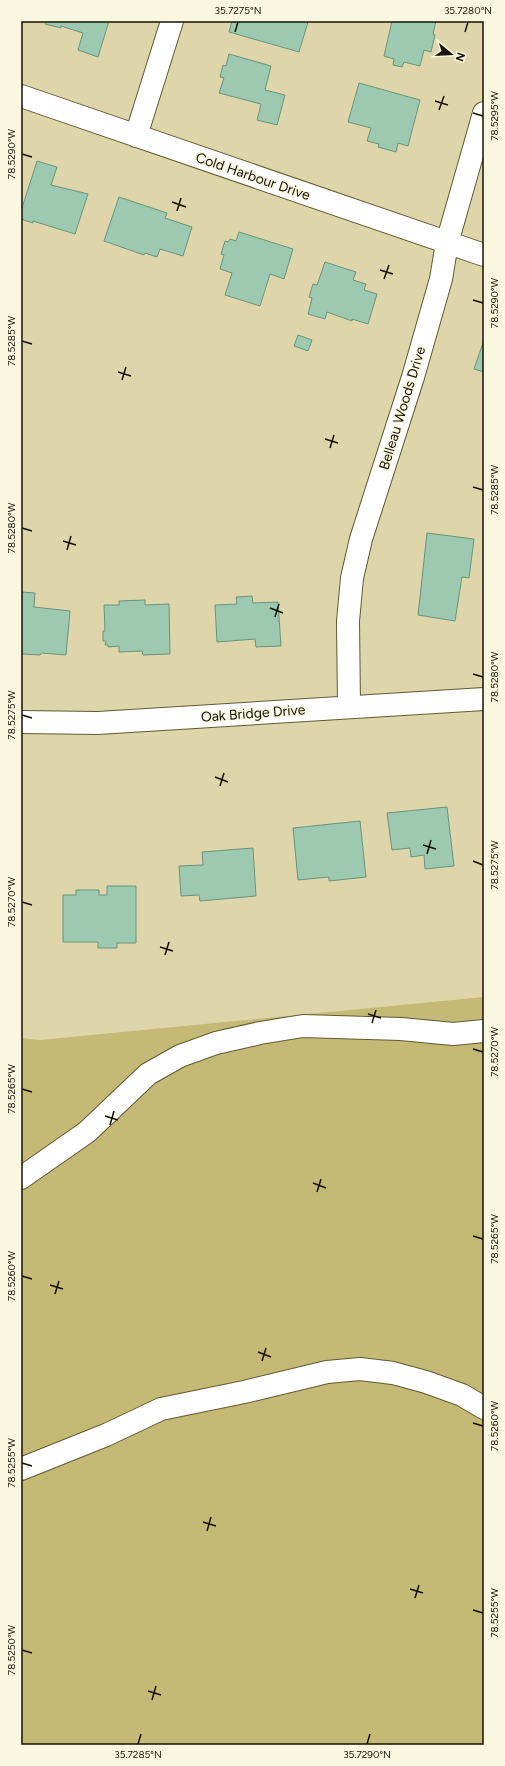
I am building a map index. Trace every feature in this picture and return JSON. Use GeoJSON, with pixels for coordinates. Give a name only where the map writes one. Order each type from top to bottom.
{"type":"FeatureCollection","features":[{"type":"Feature","properties":{"kind":"street"},"geometry":{"type":"LineString","coordinates":[[136,136],[172,21]]}},
{"type":"Feature","properties":{"kind":"street","name":"Cold Harbour Drive"},"geometry":{"type":"LineString","coordinates":[[21,96],[484,255]]}},
{"type":"Feature","properties":{"kind":"street","name":"Belleau Woods Drive"},"geometry":{"type":"LineString","coordinates":[[349,707],[348,621],[352,578],[361,539],[441,279],[447,243],[484,113]]}},
{"type":"Feature","properties":{"kind":"street","name":"Oak Bridge Drive"},"geometry":{"type":"LineString","coordinates":[[21,722],[98,723],[484,699]]}},
{"type":"Feature","properties":{"kind":"street"},"geometry":{"type":"LineString","coordinates":[[21,1178],[87,1132],[148,1074],[180,1056],[216,1043],[260,1033],[303,1026],[401,1029],[453,1034],[484,1031]]}},
{"type":"Feature","properties":{"kind":"street"},"geometry":{"type":"LineString","coordinates":[[21,1469],[106,1435],[161,1409],[301,1380],[327,1372],[360,1369],[393,1373],[426,1382],[462,1395],[484,1408]]}},
{"type":"Feature","properties":{"kind":"shaded area"},"geometry":{"type":"Polygon","coordinates":[[[484,997],[484,1745],[21,1745],[21,1038],[40,1040],[484,997]]]}},
{"type":"Feature","properties":{"kind":"building"},"geometry":{"type":"Polygon","coordinates":[[[46,21],[109,21],[98,57],[78,50],[83,33],[61,26],[61,28],[45,24],[46,21]]]}},
{"type":"Feature","properties":{"kind":"building"},"geometry":{"type":"Polygon","coordinates":[[[232,21],[308,22],[299,52],[229,32],[232,21]]]}},
{"type":"Feature","properties":{"kind":"building"},"geometry":{"type":"Polygon","coordinates":[[[392,21],[436,21],[433,34],[435,35],[431,52],[424,50],[420,66],[404,62],[402,67],[393,65],[394,59],[384,56],[392,21]]]}},
{"type":"Feature","properties":{"kind":"building"},"geometry":{"type":"Polygon","coordinates":[[[229,54],[271,66],[265,90],[285,95],[277,125],[257,120],[261,104],[219,93],[224,78],[220,77],[223,65],[226,66],[229,54]]]}},
{"type":"Feature","properties":{"kind":"building"},"geometry":{"type":"Polygon","coordinates":[[[359,83],[420,100],[408,146],[398,143],[396,152],[378,147],[379,144],[367,141],[371,128],[348,122],[359,83]]]}},
{"type":"Feature","properties":{"kind":"building"},"geometry":{"type":"Polygon","coordinates":[[[37,161],[57,167],[51,185],[88,194],[75,234],[33,221],[33,223],[21,219],[21,211],[37,161]]]}},
{"type":"Feature","properties":{"kind":"building"},"geometry":{"type":"Polygon","coordinates":[[[119,197],[167,213],[165,218],[192,227],[183,256],[160,249],[157,257],[145,253],[144,255],[104,241],[119,197]]]}},
{"type":"Feature","properties":{"kind":"building"},"geometry":{"type":"Polygon","coordinates":[[[239,232],[293,249],[284,279],[270,274],[260,306],[225,295],[232,273],[220,269],[224,255],[221,254],[225,241],[228,242],[230,239],[236,241],[239,232]]]}},
{"type":"Feature","properties":{"kind":"building"},"geometry":{"type":"Polygon","coordinates":[[[325,262],[356,272],[353,280],[366,284],[364,290],[377,294],[368,324],[352,319],[352,321],[327,312],[325,319],[308,314],[312,298],[309,297],[313,284],[317,285],[325,262]]]}},
{"type":"Feature","properties":{"kind":"building"},"geometry":{"type":"Polygon","coordinates":[[[298,335],[312,340],[308,351],[294,346],[298,335]]]}},
{"type":"Feature","properties":{"kind":"building"},"geometry":{"type":"Polygon","coordinates":[[[484,340],[484,372],[474,369],[484,340]]]}},
{"type":"Feature","properties":{"kind":"building"},"geometry":{"type":"Polygon","coordinates":[[[427,533],[474,539],[469,578],[462,577],[455,621],[418,615],[427,533]]]}},
{"type":"Feature","properties":{"kind":"building"},"geometry":{"type":"Polygon","coordinates":[[[21,592],[35,593],[34,607],[70,611],[66,655],[41,653],[40,655],[21,654],[21,592]]]}},
{"type":"Feature","properties":{"kind":"building"},"geometry":{"type":"Polygon","coordinates":[[[252,596],[253,603],[278,602],[281,646],[256,647],[255,639],[217,642],[215,605],[237,604],[236,597],[252,596]]]}},
{"type":"Feature","properties":{"kind":"building"},"geometry":{"type":"Polygon","coordinates":[[[145,600],[145,605],[169,604],[170,654],[143,655],[142,651],[119,652],[119,646],[108,647],[108,645],[105,645],[106,641],[103,641],[103,631],[105,631],[104,605],[119,605],[119,601],[145,600]]]}},
{"type":"Feature","properties":{"kind":"building"},"geometry":{"type":"Polygon","coordinates":[[[447,807],[454,866],[425,869],[424,855],[411,857],[410,848],[392,850],[387,813],[447,807]]]}},
{"type":"Feature","properties":{"kind":"building"},"geometry":{"type":"Polygon","coordinates":[[[360,821],[366,877],[329,881],[329,877],[298,880],[293,828],[360,821]]]}},
{"type":"Feature","properties":{"kind":"building"},"geometry":{"type":"Polygon","coordinates":[[[253,848],[256,896],[200,901],[199,895],[181,896],[179,866],[203,865],[202,852],[253,848]]]}},
{"type":"Feature","properties":{"kind":"building"},"geometry":{"type":"Polygon","coordinates":[[[107,886],[136,886],[136,943],[117,943],[117,948],[98,948],[98,942],[63,942],[63,895],[76,895],[76,890],[99,890],[99,895],[107,895],[107,886]]]}}]}
